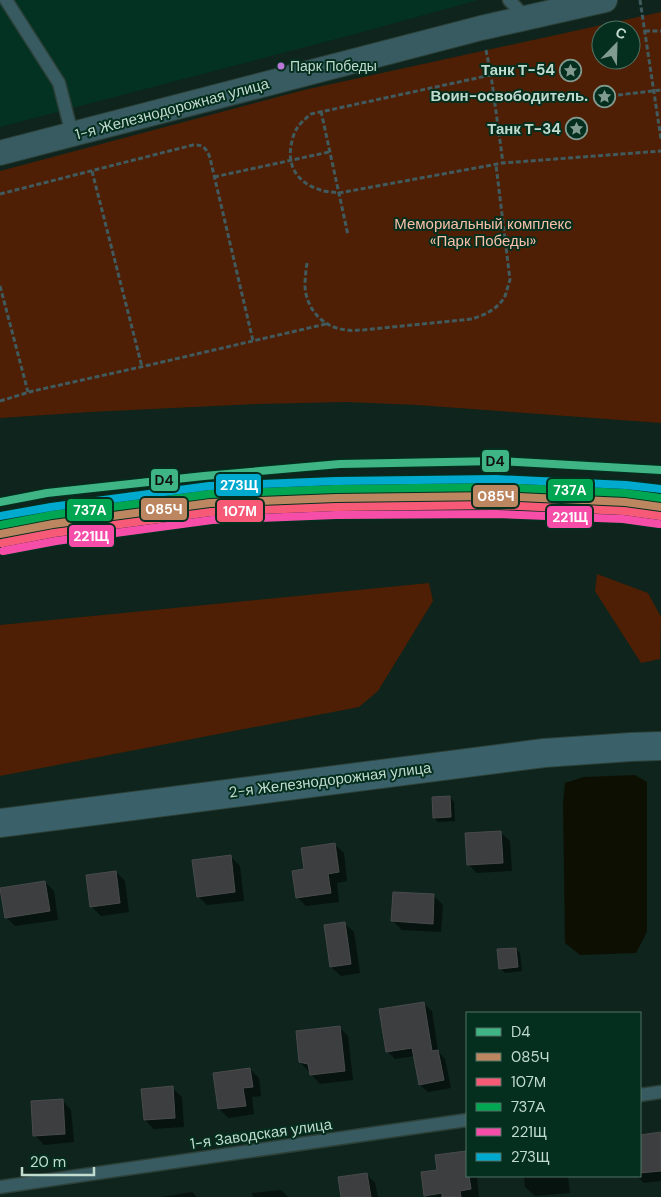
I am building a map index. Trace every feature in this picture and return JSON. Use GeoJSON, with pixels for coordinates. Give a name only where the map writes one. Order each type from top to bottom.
{"type":"FeatureCollection","features":[{"type":"Feature","properties":{"kind":"street","name":"1-я Железнодорожная улица"},"geometry":{"type":"LineString","coordinates":[[0,153],[481,28],[605,0]]}},
{"type":"Feature","properties":{"kind":"street","name":"2-я Железнодорожная улица"},"geometry":{"type":"LineString","coordinates":[[0,823],[544,753],[661,746]]}},
{"type":"Feature","properties":{"kind":"lane"},"geometry":{"type":"LineString","coordinates":[[6,0],[59,83],[72,134]]}},
{"type":"Feature","properties":{"kind":"lane"},"geometry":{"type":"LineString","coordinates":[[509,0],[525,17]]}},
{"type":"Feature","properties":{"kind":"lane"},"geometry":{"type":"LineString","coordinates":[[641,1095],[661,1092]]}},
{"type":"Feature","properties":{"kind":"lane","name":"1-я Заводская улица"},"geometry":{"type":"LineString","coordinates":[[0,1187],[466,1120]]}},
{"type":"Feature","properties":{"kind":"path"},"geometry":{"type":"LineString","coordinates":[[640,0],[661,138]]}},
{"type":"Feature","properties":{"kind":"path"},"geometry":{"type":"LineString","coordinates":[[481,28],[491,75],[503,163]]}},
{"type":"Feature","properties":{"kind":"path"},"geometry":{"type":"LineString","coordinates":[[645,31],[661,31]]}},
{"type":"Feature","properties":{"kind":"path"},"geometry":{"type":"LineString","coordinates":[[491,75],[311,114],[299,124],[293,138],[290,161],[296,175],[309,185],[324,191],[340,193],[503,163],[661,152]]}},
{"type":"Feature","properties":{"kind":"path"},"geometry":{"type":"LineString","coordinates":[[618,95],[661,90]]}},
{"type":"Feature","properties":{"kind":"path"},"geometry":{"type":"LineString","coordinates":[[321,111],[348,235]]}},
{"type":"Feature","properties":{"kind":"path"},"geometry":{"type":"LineString","coordinates":[[0,194],[199,145],[208,151],[253,341]]}},
{"type":"Feature","properties":{"kind":"path"},"geometry":{"type":"LineString","coordinates":[[214,177],[329,152]]}},
{"type":"Feature","properties":{"kind":"path"},"geometry":{"type":"LineString","coordinates":[[307,262],[305,285],[308,302],[319,319],[330,326],[345,330],[363,330],[480,317],[492,310],[504,297],[510,280],[496,165]]}},
{"type":"Feature","properties":{"kind":"path"},"geometry":{"type":"LineString","coordinates":[[92,171],[142,367]]}},
{"type":"Feature","properties":{"kind":"path"},"geometry":{"type":"LineString","coordinates":[[0,286],[28,392]]}},
{"type":"Feature","properties":{"kind":"path"},"geometry":{"type":"LineString","coordinates":[[0,401],[28,392],[327,323]]}},
{"type":"Feature","properties":{"kind":"shaded area"},"geometry":{"type":"Polygon","coordinates":[[[0,0],[478,0],[0,127],[0,0]]]}},
{"type":"Feature","properties":{"kind":"shaded area"},"geometry":{"type":"Polygon","coordinates":[[[635,775],[647,782],[647,932],[636,953],[580,955],[565,943],[563,803],[565,783],[584,777],[635,775]]]}},
{"type":"Feature","properties":{"kind":"green space","name":"Мемориальный комплекс «Парк Победы»"},"geometry":{"type":"Polygon","coordinates":[[[661,12],[661,423],[417,405],[346,402],[257,404],[0,418],[0,171],[304,90],[591,27],[591,70],[641,70],[641,20],[624,20],[661,12]]]}},
{"type":"Feature","properties":{"kind":"green space"},"geometry":{"type":"Polygon","coordinates":[[[597,574],[648,593],[661,617],[660,659],[641,663],[595,591],[597,574]]]}},
{"type":"Feature","properties":{"kind":"green space"},"geometry":{"type":"Polygon","coordinates":[[[429,583],[433,601],[378,691],[359,707],[0,776],[0,625],[429,583]]]}},
{"type":"Feature","properties":{"kind":"building"},"geometry":{"type":"Polygon","coordinates":[[[450,796],[451,817],[433,818],[432,797],[450,796]]]}},
{"type":"Feature","properties":{"kind":"building"},"geometry":{"type":"Polygon","coordinates":[[[501,831],[503,863],[467,865],[465,833],[501,831]]]}},
{"type":"Feature","properties":{"kind":"building"},"geometry":{"type":"Polygon","coordinates":[[[335,843],[339,872],[328,874],[331,893],[296,898],[292,871],[304,869],[301,848],[335,843]]]}},
{"type":"Feature","properties":{"kind":"building"},"geometry":{"type":"Polygon","coordinates":[[[231,855],[235,892],[197,897],[192,860],[231,855]]]}},
{"type":"Feature","properties":{"kind":"building"},"geometry":{"type":"Polygon","coordinates":[[[116,871],[120,903],[90,907],[86,875],[116,871]]]}},
{"type":"Feature","properties":{"kind":"building"},"geometry":{"type":"Polygon","coordinates":[[[45,881],[50,911],[5,918],[0,888],[45,881]]]}},
{"type":"Feature","properties":{"kind":"building"},"geometry":{"type":"Polygon","coordinates":[[[393,892],[434,894],[433,924],[391,921],[393,892]]]}},
{"type":"Feature","properties":{"kind":"building"},"geometry":{"type":"Polygon","coordinates":[[[345,922],[351,964],[330,967],[324,925],[345,922]]]}},
{"type":"Feature","properties":{"kind":"building"},"geometry":{"type":"Polygon","coordinates":[[[516,948],[518,967],[499,969],[497,949],[516,948]]]}},
{"type":"Feature","properties":{"kind":"building"},"geometry":{"type":"Polygon","coordinates":[[[424,1002],[432,1051],[438,1050],[444,1080],[419,1085],[412,1048],[386,1052],[379,1009],[424,1002]]]}},
{"type":"Feature","properties":{"kind":"building"},"geometry":{"type":"Polygon","coordinates":[[[340,1026],[345,1071],[310,1075],[308,1064],[299,1062],[296,1031],[340,1026]]]}},
{"type":"Feature","properties":{"kind":"building"},"geometry":{"type":"Polygon","coordinates":[[[250,1068],[253,1087],[243,1088],[246,1106],[218,1109],[213,1073],[250,1068]]]}},
{"type":"Feature","properties":{"kind":"building"},"geometry":{"type":"Polygon","coordinates":[[[173,1086],[175,1118],[144,1120],[141,1089],[173,1086]]]}},
{"type":"Feature","properties":{"kind":"building"},"geometry":{"type":"Polygon","coordinates":[[[63,1099],[65,1134],[33,1136],[31,1101],[63,1099]]]}},
{"type":"Feature","properties":{"kind":"building"},"geometry":{"type":"Polygon","coordinates":[[[661,1132],[661,1171],[641,1173],[641,1135],[661,1132]]]}},
{"type":"Feature","properties":{"kind":"building"},"geometry":{"type":"Polygon","coordinates":[[[466,1151],[466,1177],[469,1177],[471,1189],[460,1191],[461,1197],[442,1197],[442,1193],[424,1196],[421,1172],[437,1170],[435,1155],[466,1151]]]}},
{"type":"Feature","properties":{"kind":"building"},"geometry":{"type":"Polygon","coordinates":[[[367,1173],[371,1197],[341,1197],[338,1177],[367,1173]]]}},
{"type":"Feature","properties":{"kind":"transit line","name":"D4"},"geometry":{"type":"LineString","coordinates":[[0,502],[47,493],[340,464],[498,461],[661,470]]}},
{"type":"Feature","properties":{"kind":"transit line","name":"273Щ"},"geometry":{"type":"LineString","coordinates":[[0,516],[51,507],[209,486],[336,481],[496,479],[626,485],[661,489]]}},
{"type":"Feature","properties":{"kind":"transit line","name":"737А"},"geometry":{"type":"LineString","coordinates":[[0,525],[52,515],[210,494],[336,489],[496,487],[625,493],[661,498]]}},
{"type":"Feature","properties":{"kind":"transit line","name":"085Ч"},"geometry":{"type":"LineString","coordinates":[[0,534],[53,524],[210,503],[336,498],[496,496],[625,502],[661,507]]}},
{"type":"Feature","properties":{"kind":"transit line","name":"107М"},"geometry":{"type":"LineString","coordinates":[[2,543],[54,533],[211,512],[336,507],[496,505],[624,511],[660,516]]}},
{"type":"Feature","properties":{"kind":"transit line","name":"221Щ"},"geometry":{"type":"LineString","coordinates":[[3,551],[56,541],[212,520],[336,515],[496,514],[623,519],[659,524]]}},
{"type":"Feature","properties":{"kind":"place","name":"Парк Победы"},"geometry":{"type":"Point","coordinates":[281,66]}},
{"type":"Feature","properties":{"kind":"place","name":"Танк Т-54"},"geometry":{"type":"Point","coordinates":[571,70]}},
{"type":"Feature","properties":{"kind":"place","name":"Воин-освободитель."},"geometry":{"type":"Point","coordinates":[604,96]}},
{"type":"Feature","properties":{"kind":"place","name":"Танк Т-34"},"geometry":{"type":"Point","coordinates":[577,129]}}]}
